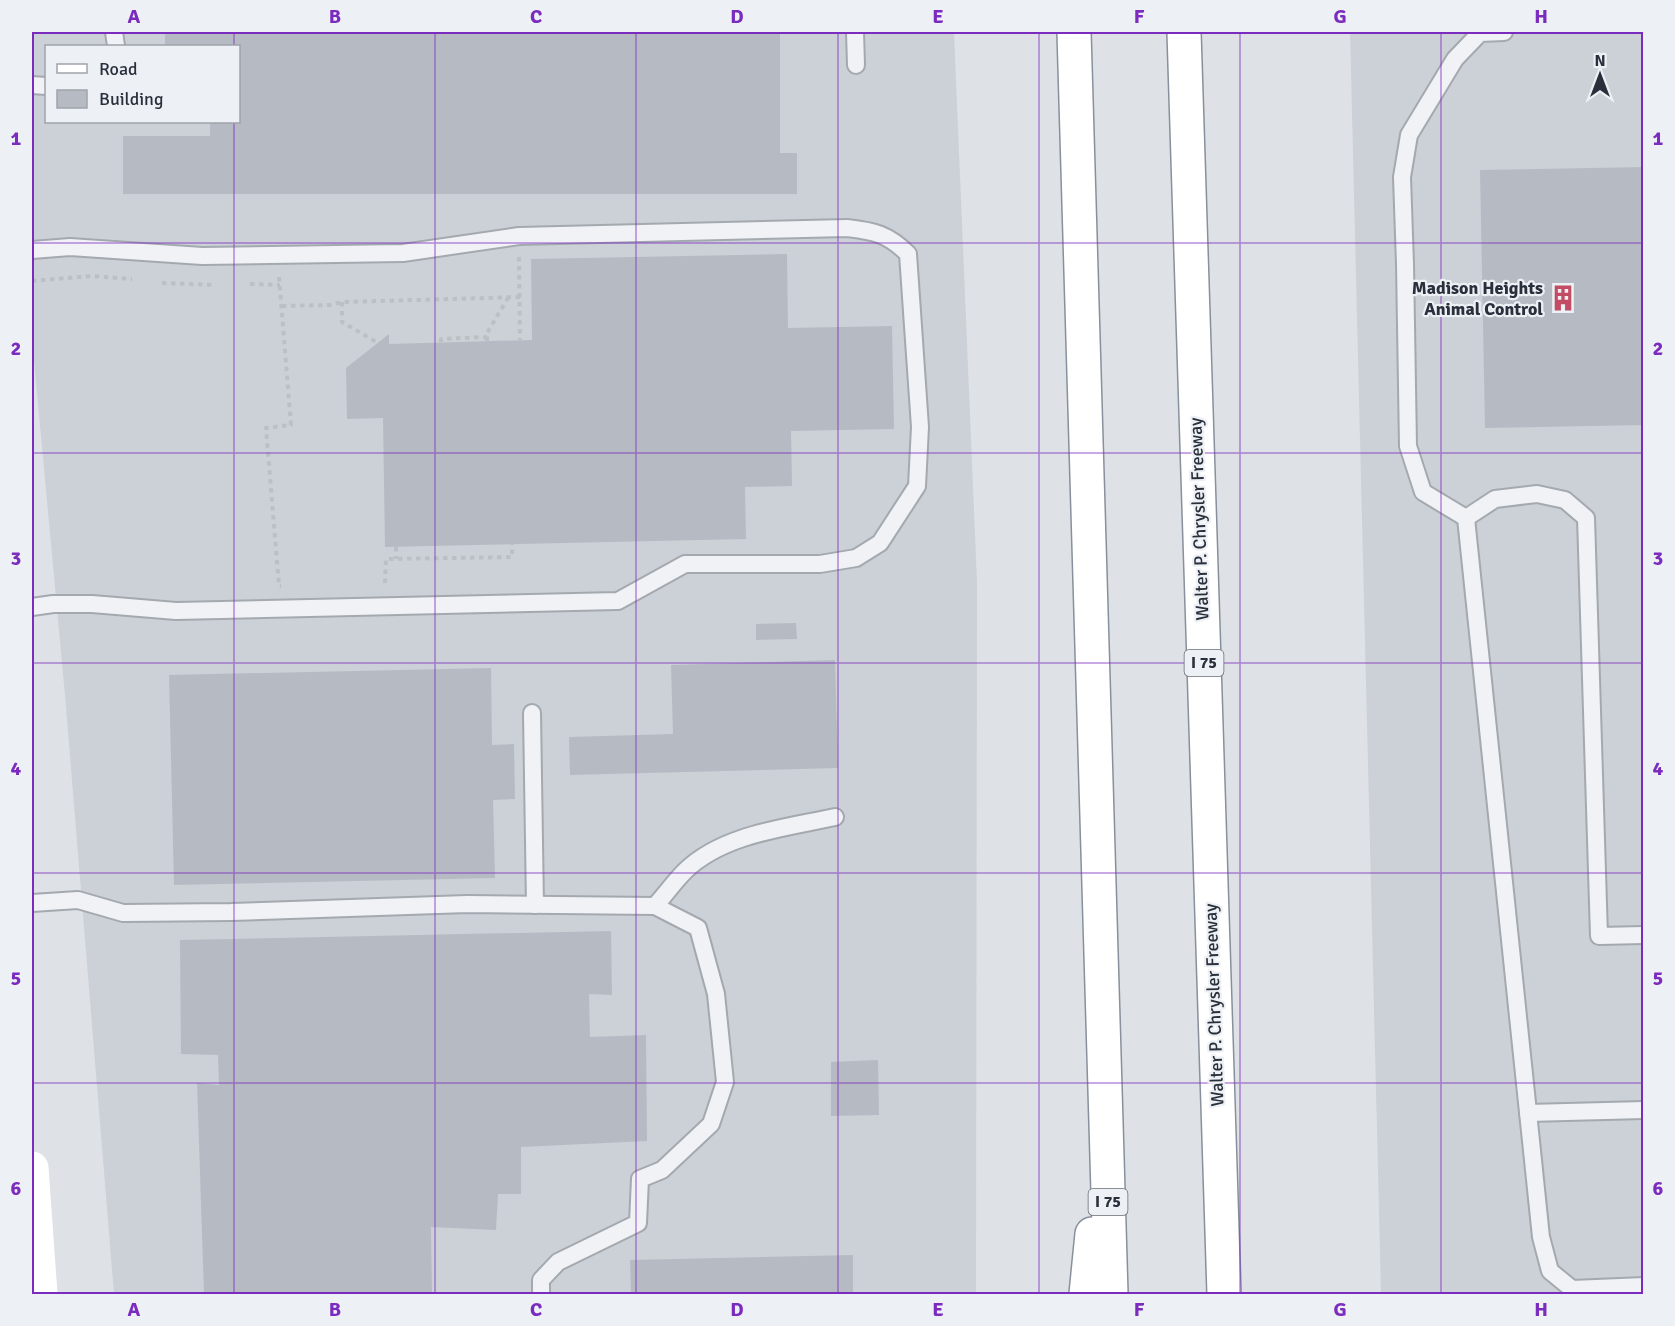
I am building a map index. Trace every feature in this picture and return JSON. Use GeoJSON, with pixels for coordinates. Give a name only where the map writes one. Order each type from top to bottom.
{"type":"FeatureCollection","features":[{"type":"Feature","properties":{"kind":"main road","name":"I 75"},"geometry":{"type":"LineString","coordinates":[[1074,32],[1111,1294]]}},
{"type":"Feature","properties":{"kind":"main road","name":"Walter P. Chrysler Freeway"},"geometry":{"type":"LineString","coordinates":[[1184,32],[1224,1294]]}},
{"type":"Feature","properties":{"kind":"main road"},"geometry":{"type":"LineString","coordinates":[[1086,1294],[1105,1110]]}},
{"type":"Feature","properties":{"kind":"main road"},"geometry":{"type":"LineString","coordinates":[[32,1168],[41,1294]]}},
{"type":"Feature","properties":{"kind":"lane"},"geometry":{"type":"LineString","coordinates":[[855,32],[856,65]]}},
{"type":"Feature","properties":{"kind":"lane"},"geometry":{"type":"LineString","coordinates":[[1466,518],[1423,492],[1408,446],[1406,264],[1402,177],[1409,135],[1455,59],[1480,33],[1503,32]]}},
{"type":"Feature","properties":{"kind":"lane"},"geometry":{"type":"LineString","coordinates":[[32,250],[70,247],[202,256],[403,253],[519,236],[847,228],[874,231],[897,242],[908,254],[920,427],[917,486],[880,543],[856,558],[820,564],[685,564],[618,601],[176,611],[92,604],[53,604],[32,607]]}},
{"type":"Feature","properties":{"kind":"lane"},"geometry":{"type":"LineString","coordinates":[[1466,518],[1495,499],[1537,494],[1565,500],[1586,518],[1599,936],[1644,935]]}},
{"type":"Feature","properties":{"kind":"lane"},"geometry":{"type":"LineString","coordinates":[[1466,518],[1541,1237],[1550,1271],[1572,1288],[1644,1286]]}},
{"type":"Feature","properties":{"kind":"lane"},"geometry":{"type":"LineString","coordinates":[[532,713],[536,905]]}},
{"type":"Feature","properties":{"kind":"lane"},"geometry":{"type":"LineString","coordinates":[[655,906],[686,870],[719,847],[761,834],[835,817]]}},
{"type":"Feature","properties":{"kind":"lane"},"geometry":{"type":"LineString","coordinates":[[32,903],[78,900],[123,913],[231,912],[467,904],[655,906],[698,928],[716,994],[725,1082],[711,1124],[662,1170],[640,1179],[638,1223],[558,1262],[540,1280],[541,1294]]}},
{"type":"Feature","properties":{"kind":"lane"},"geometry":{"type":"LineString","coordinates":[[1528,1113],[1644,1110]]}},
{"type":"Feature","properties":{"kind":"path"},"geometry":{"type":"LineString","coordinates":[[519,255],[520,340]]}},
{"type":"Feature","properties":{"kind":"path"},"geometry":{"type":"LineString","coordinates":[[278,273],[291,426],[266,428],[279,586],[291,585]]}},
{"type":"Feature","properties":{"kind":"path"},"geometry":{"type":"LineString","coordinates":[[32,281],[91,276],[132,279]]}},
{"type":"Feature","properties":{"kind":"path"},"geometry":{"type":"LineString","coordinates":[[162,283],[216,285]]}},
{"type":"Feature","properties":{"kind":"path"},"geometry":{"type":"LineString","coordinates":[[250,284],[280,285]]}},
{"type":"Feature","properties":{"kind":"path"},"geometry":{"type":"LineString","coordinates":[[441,342],[441,339],[487,339],[487,333],[509,297]]}},
{"type":"Feature","properties":{"kind":"path"},"geometry":{"type":"LineString","coordinates":[[282,306],[520,297]]}},
{"type":"Feature","properties":{"kind":"path"},"geometry":{"type":"LineString","coordinates":[[342,302],[342,322],[378,343]]}},
{"type":"Feature","properties":{"kind":"path"},"geometry":{"type":"LineString","coordinates":[[374,584],[386,583],[386,559],[512,557],[512,544]]}},
{"type":"Feature","properties":{"kind":"path"},"geometry":{"type":"LineString","coordinates":[[396,547],[396,559]]}},
{"type":"Feature","properties":{"kind":"shaded area"},"geometry":{"type":"Polygon","coordinates":[[[32,32],[954,32],[977,582],[976,1294],[114,1294],[65,695],[32,339],[32,32]]]}},
{"type":"Feature","properties":{"kind":"shaded area"},"geometry":{"type":"Polygon","coordinates":[[[1350,32],[1643,32],[1643,1294],[1381,1294],[1350,32]]]}},
{"type":"Feature","properties":{"kind":"building"},"geometry":{"type":"Polygon","coordinates":[[[165,32],[780,32],[780,153],[797,153],[797,194],[123,194],[123,136],[210,136],[210,123],[240,123],[240,45],[165,45],[165,32]]]}},
{"type":"Feature","properties":{"kind":"building","name":"Madison Heights Animal Control"},"geometry":{"type":"Polygon","coordinates":[[[1644,167],[1644,425],[1485,428],[1480,170],[1644,167]]]}},
{"type":"Feature","properties":{"kind":"building"},"geometry":{"type":"Polygon","coordinates":[[[787,254],[788,328],[892,326],[894,429],[791,431],[792,486],[745,487],[746,539],[385,547],[383,418],[347,419],[346,368],[389,334],[389,344],[532,340],[531,259],[787,254]]]}},
{"type":"Feature","properties":{"kind":"building"},"geometry":{"type":"Polygon","coordinates":[[[796,623],[797,639],[756,640],[756,624],[796,623]]]}},
{"type":"Feature","properties":{"kind":"building"},"geometry":{"type":"Polygon","coordinates":[[[835,660],[838,768],[570,775],[569,737],[673,734],[671,665],[835,660]]]}},
{"type":"Feature","properties":{"kind":"building"},"geometry":{"type":"Polygon","coordinates":[[[491,668],[492,745],[514,744],[515,799],[493,800],[495,878],[174,885],[169,675],[491,668]]]}},
{"type":"Feature","properties":{"kind":"building"},"geometry":{"type":"Polygon","coordinates":[[[611,931],[612,995],[589,994],[590,1037],[646,1035],[647,1141],[521,1147],[521,1194],[498,1194],[496,1230],[431,1227],[432,1294],[204,1294],[197,1083],[219,1085],[218,1055],[181,1054],[180,940],[611,931]]]}},
{"type":"Feature","properties":{"kind":"building"},"geometry":{"type":"Polygon","coordinates":[[[878,1060],[879,1115],[831,1116],[831,1062],[878,1060]]]}},
{"type":"Feature","properties":{"kind":"building"},"geometry":{"type":"Polygon","coordinates":[[[853,1255],[853,1294],[631,1294],[630,1260],[853,1255]]]}},
{"type":"Feature","properties":{"kind":"place","name":"Madison Heights Animal Control"},"geometry":{"type":"Point","coordinates":[1563,298]}}]}
